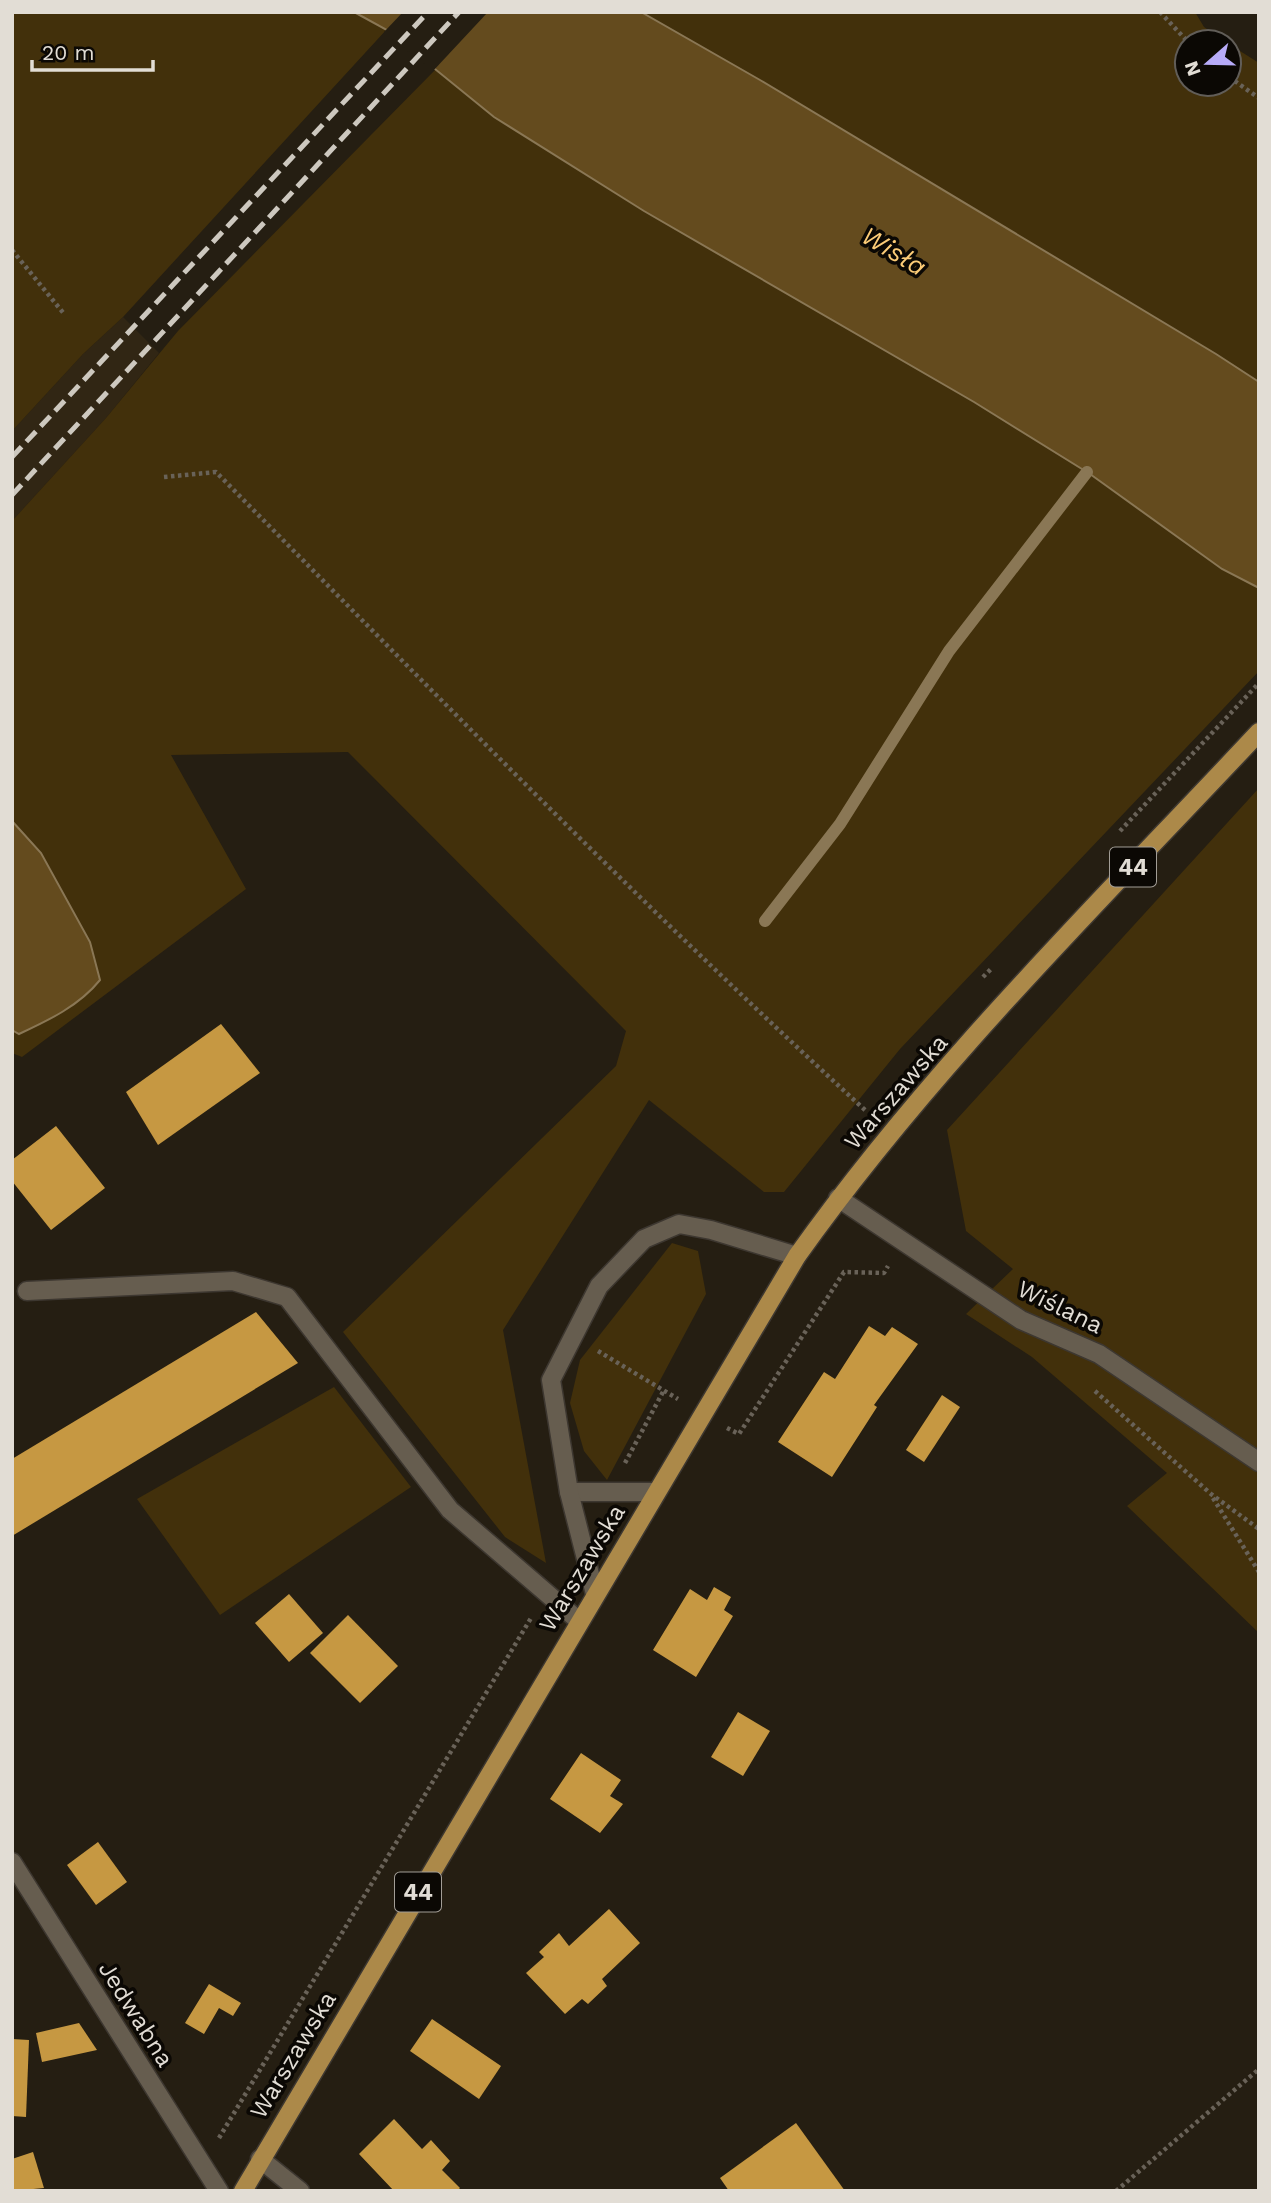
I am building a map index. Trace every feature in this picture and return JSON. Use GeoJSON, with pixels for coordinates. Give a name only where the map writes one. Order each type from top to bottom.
{"type":"FeatureCollection","features":[{"type":"Feature","properties":{"kind":"main road","name":"Warszawska"},"geometry":{"type":"LineString","coordinates":[[243,2191],[797,1256],[838,1198],[891,1132],[1008,1000],[1259,733]]}},
{"type":"Feature","properties":{"kind":"street","name":"Wiślana"},"geometry":{"type":"LineString","coordinates":[[838,1198],[1021,1320],[1099,1354],[1259,1462]]}},
{"type":"Feature","properties":{"kind":"street"},"geometry":{"type":"LineString","coordinates":[[595,1594],[569,1492],[551,1380],[599,1286],[644,1239],[680,1224],[711,1230],[797,1256]]}},
{"type":"Feature","properties":{"kind":"street"},"geometry":{"type":"LineString","coordinates":[[27,1291],[233,1281],[287,1297],[450,1510],[579,1621]]}},
{"type":"Feature","properties":{"kind":"street"},"geometry":{"type":"LineString","coordinates":[[569,1492],[655,1492]]}},
{"type":"Feature","properties":{"kind":"street","name":"Jedwabna"},"geometry":{"type":"LineString","coordinates":[[12,1862],[219,2191]]}},
{"type":"Feature","properties":{"kind":"street"},"geometry":{"type":"LineString","coordinates":[[260,2159],[300,2191]]}},
{"type":"Feature","properties":{"kind":"path"},"geometry":{"type":"LineString","coordinates":[[1160,12],[1175,28]]}},
{"type":"Feature","properties":{"kind":"path"},"geometry":{"type":"LineString","coordinates":[[1243,86],[1259,98]]}},
{"type":"Feature","properties":{"kind":"path"},"geometry":{"type":"LineString","coordinates":[[12,250],[65,315]]}},
{"type":"Feature","properties":{"kind":"path"},"geometry":{"type":"LineString","coordinates":[[164,477],[216,472],[608,866],[763,1017],[865,1110]]}},
{"type":"Feature","properties":{"kind":"path"},"geometry":{"type":"LineString","coordinates":[[739,1434],[844,1272],[884,1273],[903,1242]]}},
{"type":"Feature","properties":{"kind":"path"},"geometry":{"type":"LineString","coordinates":[[573,1336],[664,1390]]}},
{"type":"Feature","properties":{"kind":"path"},"geometry":{"type":"LineString","coordinates":[[1092,1388],[1211,1494],[1259,1529]]}},
{"type":"Feature","properties":{"kind":"path"},"geometry":{"type":"LineString","coordinates":[[1211,1494],[1259,1572]]}},
{"type":"Feature","properties":{"kind":"path"},"geometry":{"type":"LineString","coordinates":[[202,2166],[546,1593]]}},
{"type":"Feature","properties":{"kind":"path"},"geometry":{"type":"LineString","coordinates":[[1116,2191],[1259,2069]]}},
{"type":"Feature","properties":{"kind":"shaded area"},"geometry":{"type":"Polygon","coordinates":[[[12,12],[354,12],[387,29],[123,317],[83,354],[12,431],[12,12]]]}},
{"type":"Feature","properties":{"kind":"shaded area"},"geometry":{"type":"Polygon","coordinates":[[[641,12],[1195,12],[1205,28],[1173,28],[1173,98],[1243,98],[1243,53],[1259,63],[1259,382],[760,80],[641,12]]]}},
{"type":"Feature","properties":{"kind":"shaded area"},"geometry":{"type":"Polygon","coordinates":[[[436,69],[494,117],[644,211],[974,402],[1090,474],[1222,569],[1259,588],[1259,671],[900,1049],[784,1192],[764,1192],[649,1100],[503,1330],[546,1563],[505,1537],[343,1332],[616,1066],[626,1031],[348,752],[171,755],[246,889],[22,1057],[12,1053],[12,1030],[19,1034],[59,888],[41,853],[12,821],[12,521],[106,418],[178,331],[436,69]]]}},
{"type":"Feature","properties":{"kind":"shaded area"},"geometry":{"type":"Polygon","coordinates":[[[123,317],[159,353],[106,418],[12,521],[12,431],[83,354],[123,317]]]}},
{"type":"Feature","properties":{"kind":"shaded area"},"geometry":{"type":"Polygon","coordinates":[[[1259,788],[1259,1633],[1127,1506],[1167,1473],[1032,1357],[966,1314],[1013,1269],[966,1231],[947,1130],[1259,788]]]}},
{"type":"Feature","properties":{"kind":"shaded area"},"geometry":{"type":"Polygon","coordinates":[[[672,1243],[698,1251],[706,1294],[607,1480],[584,1451],[570,1403],[580,1360],[672,1243]]]}},
{"type":"Feature","properties":{"kind":"shaded area"},"geometry":{"type":"Polygon","coordinates":[[[334,1387],[411,1487],[220,1615],[137,1499],[334,1387]]]}},
{"type":"Feature","properties":{"kind":"water","name":"Wisła"},"geometry":{"type":"Polygon","coordinates":[[[354,12],[641,12],[760,80],[1216,354],[1259,382],[1259,588],[1222,569],[1090,474],[974,402],[644,211],[494,117],[387,30],[354,12]]]}},
{"type":"Feature","properties":{"kind":"water"},"geometry":{"type":"Polygon","coordinates":[[[12,821],[41,853],[90,942],[100,980],[73,1005],[19,1034],[12,1030],[12,821]]]}},
{"type":"Feature","properties":{"kind":"pier"},"geometry":{"type":"Polygon","coordinates":[[[403,12],[488,12],[433,71],[384,32],[403,12]]]}},
{"type":"Feature","properties":{"kind":"building"},"geometry":{"type":"Polygon","coordinates":[[[221,1024],[260,1073],[158,1145],[126,1092],[221,1024]]]}},
{"type":"Feature","properties":{"kind":"building"},"geometry":{"type":"Polygon","coordinates":[[[56,1126],[105,1188],[51,1230],[12,1181],[12,1160],[56,1126]]]}},
{"type":"Feature","properties":{"kind":"building"},"geometry":{"type":"Polygon","coordinates":[[[256,1312],[298,1363],[12,1536],[12,1459],[256,1312]]]}},
{"type":"Feature","properties":{"kind":"building"},"geometry":{"type":"Polygon","coordinates":[[[869,1326],[885,1336],[892,1327],[918,1344],[874,1405],[877,1407],[832,1477],[778,1442],[824,1372],[835,1379],[869,1326]]]}},
{"type":"Feature","properties":{"kind":"building"},"geometry":{"type":"Polygon","coordinates":[[[942,1395],[960,1407],[924,1462],[906,1450],[942,1395]]]}},
{"type":"Feature","properties":{"kind":"building"},"geometry":{"type":"Polygon","coordinates":[[[714,1587],[731,1597],[724,1610],[733,1616],[696,1677],[653,1650],[690,1589],[707,1600],[714,1587]]]}},
{"type":"Feature","properties":{"kind":"building"},"geometry":{"type":"Polygon","coordinates":[[[289,1594],[323,1633],[289,1662],[255,1623],[289,1594]]]}},
{"type":"Feature","properties":{"kind":"building"},"geometry":{"type":"Polygon","coordinates":[[[348,1615],[398,1666],[360,1703],[310,1653],[348,1615]]]}},
{"type":"Feature","properties":{"kind":"building"},"geometry":{"type":"Polygon","coordinates":[[[738,1712],[770,1731],[743,1776],[711,1757],[738,1712]]]}},
{"type":"Feature","properties":{"kind":"building"},"geometry":{"type":"Polygon","coordinates":[[[581,1753],[621,1780],[610,1796],[623,1804],[600,1833],[550,1799],[581,1753]]]}},
{"type":"Feature","properties":{"kind":"building"},"geometry":{"type":"Polygon","coordinates":[[[98,1842],[127,1882],[96,1905],[67,1865],[98,1842]]]}},
{"type":"Feature","properties":{"kind":"building"},"geometry":{"type":"Polygon","coordinates":[[[609,1909],[640,1943],[602,1979],[607,1986],[588,2004],[582,1999],[565,2014],[526,1973],[544,1957],[539,1952],[559,1933],[569,1946],[609,1909]]]}},
{"type":"Feature","properties":{"kind":"building"},"geometry":{"type":"Polygon","coordinates":[[[209,1984],[241,2003],[233,2016],[219,2008],[204,2034],[185,2023],[209,1984]]]}},
{"type":"Feature","properties":{"kind":"building"},"geometry":{"type":"Polygon","coordinates":[[[432,2019],[501,2066],[479,2099],[410,2051],[432,2019]]]}},
{"type":"Feature","properties":{"kind":"building"},"geometry":{"type":"Polygon","coordinates":[[[79,2023],[97,2050],[42,2062],[36,2033],[79,2023]]]}},
{"type":"Feature","properties":{"kind":"building"},"geometry":{"type":"Polygon","coordinates":[[[12,2039],[29,2040],[26,2117],[12,2116],[12,2039]]]}},
{"type":"Feature","properties":{"kind":"building"},"geometry":{"type":"Polygon","coordinates":[[[394,2119],[422,2149],[431,2140],[450,2161],[442,2170],[460,2188],[457,2191],[394,2191],[359,2154],[394,2119]]]}},
{"type":"Feature","properties":{"kind":"building"},"geometry":{"type":"Polygon","coordinates":[[[796,2123],[845,2191],[729,2191],[720,2178],[796,2123]]]}},
{"type":"Feature","properties":{"kind":"building"},"geometry":{"type":"Polygon","coordinates":[[[33,2152],[44,2188],[12,2191],[12,2159],[33,2152]]]}},
{"type":"Feature","properties":{"kind":"waterway"},"geometry":{"type":"LineString","coordinates":[[765,921],[840,824],[949,651],[1087,472]]}},
{"type":"Feature","properties":{"kind":"railway"},"geometry":{"type":"LineString","coordinates":[[12,457],[428,12]]}},
{"type":"Feature","properties":{"kind":"railway"},"geometry":{"type":"LineString","coordinates":[[12,495],[459,12]]}}]}
